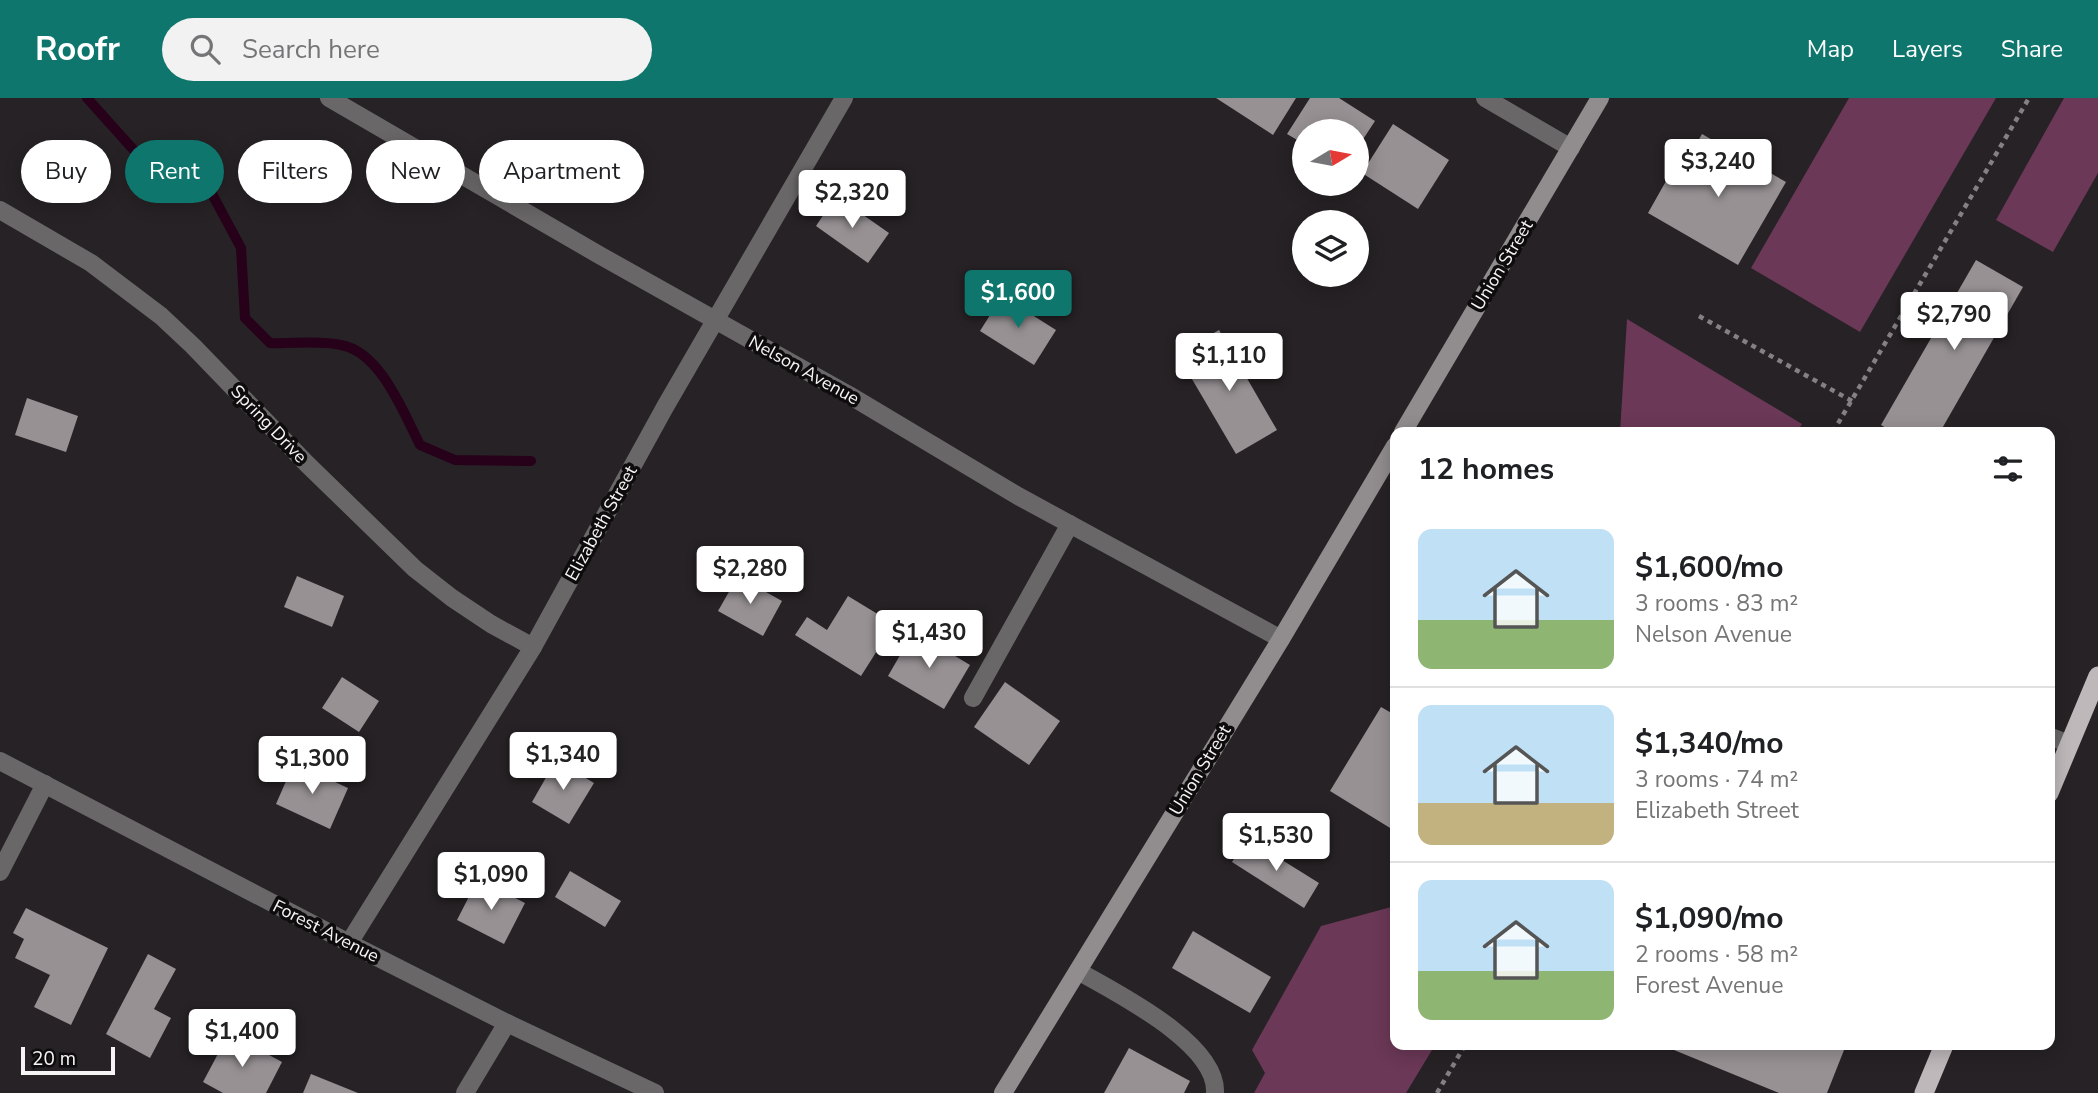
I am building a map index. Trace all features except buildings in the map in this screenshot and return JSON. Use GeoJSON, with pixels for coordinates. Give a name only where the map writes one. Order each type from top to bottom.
{"type":"FeatureCollection","features":[{"type":"Feature","properties":{"kind":"highway"},"geometry":{"type":"LineString","coordinates":[[2055,778],[2098,676]]}},
{"type":"Feature","properties":{"kind":"highway"},"geometry":{"type":"LineString","coordinates":[[1924,1093],[1942,1050]]}},
{"type":"Feature","properties":{"kind":"main road","name":"Union Street"},"geometry":{"type":"LineString","coordinates":[[1406,427],[1600,98]]}},
{"type":"Feature","properties":{"kind":"main road","name":"Union Street"},"geometry":{"type":"LineString","coordinates":[[1007,1092],[1390,454]]}},
{"type":"Feature","properties":{"kind":"street","name":"Nelson Avenue"},"geometry":{"type":"LineString","coordinates":[[330,98],[1070,524],[1281,639]]}},
{"type":"Feature","properties":{"kind":"street","name":"Elizabeth Street"},"geometry":{"type":"LineString","coordinates":[[349,943],[533,647],[844,98]]}},
{"type":"Feature","properties":{"kind":"street"},"geometry":{"type":"LineString","coordinates":[[1485,98],[1572,148]]}},
{"type":"Feature","properties":{"kind":"street","name":"Spring Drive"},"geometry":{"type":"LineString","coordinates":[[0,210],[91,263],[161,316],[415,569],[472,611],[533,647]]}},
{"type":"Feature","properties":{"kind":"street"},"geometry":{"type":"LineString","coordinates":[[973,698],[1070,524]]}},
{"type":"Feature","properties":{"kind":"street"},"geometry":{"type":"LineString","coordinates":[[2055,738],[2069,744]]}},
{"type":"Feature","properties":{"kind":"street","name":"Forest Avenue"},"geometry":{"type":"LineString","coordinates":[[0,761],[349,943],[507,1023],[655,1093]]}},
{"type":"Feature","properties":{"kind":"street"},"geometry":{"type":"LineString","coordinates":[[0,872],[45,784]]}},
{"type":"Feature","properties":{"kind":"street"},"geometry":{"type":"LineString","coordinates":[[1078,971],[1173,1030],[1205,1059],[1216,1085],[1216,1093]]}},
{"type":"Feature","properties":{"kind":"street"},"geometry":{"type":"LineString","coordinates":[[465,1093],[507,1023]]}},
{"type":"Feature","properties":{"kind":"path"},"geometry":{"type":"LineString","coordinates":[[1836,427],[2029,98]]}},
{"type":"Feature","properties":{"kind":"path"},"geometry":{"type":"LineString","coordinates":[[1699,316],[1852,401]]}},
{"type":"Feature","properties":{"kind":"path"},"geometry":{"type":"LineString","coordinates":[[1437,1093],[1462,1050]]}},
{"type":"Feature","properties":{"kind":"shaded area"},"geometry":{"type":"Polygon","coordinates":[[[1849,98],[1996,98],[1860,332],[1751,268],[1849,98]]]}},
{"type":"Feature","properties":{"kind":"shaded area"},"geometry":{"type":"Polygon","coordinates":[[[2064,98],[2098,98],[2098,173],[2053,252],[1996,220],[2064,98]]]}},
{"type":"Feature","properties":{"kind":"shaded area"},"geometry":{"type":"Polygon","coordinates":[[[1627,319],[1802,424],[1800,427],[1620,427],[1627,319]]]}},
{"type":"Feature","properties":{"kind":"shaded area"},"geometry":{"type":"Polygon","coordinates":[[[1390,907],[1390,1050],[1432,1050],[1406,1093],[1254,1093],[1265,1073],[1252,1050],[1321,926],[1390,907]]]}},
{"type":"Feature","properties":{"kind":"waterway"},"geometry":{"type":"LineString","coordinates":[[87,98],[140,157],[211,192],[241,248],[245,318],[270,343],[324,343],[355,350],[368,359],[390,386],[420,445],[455,460],[531,461]]}}]}
